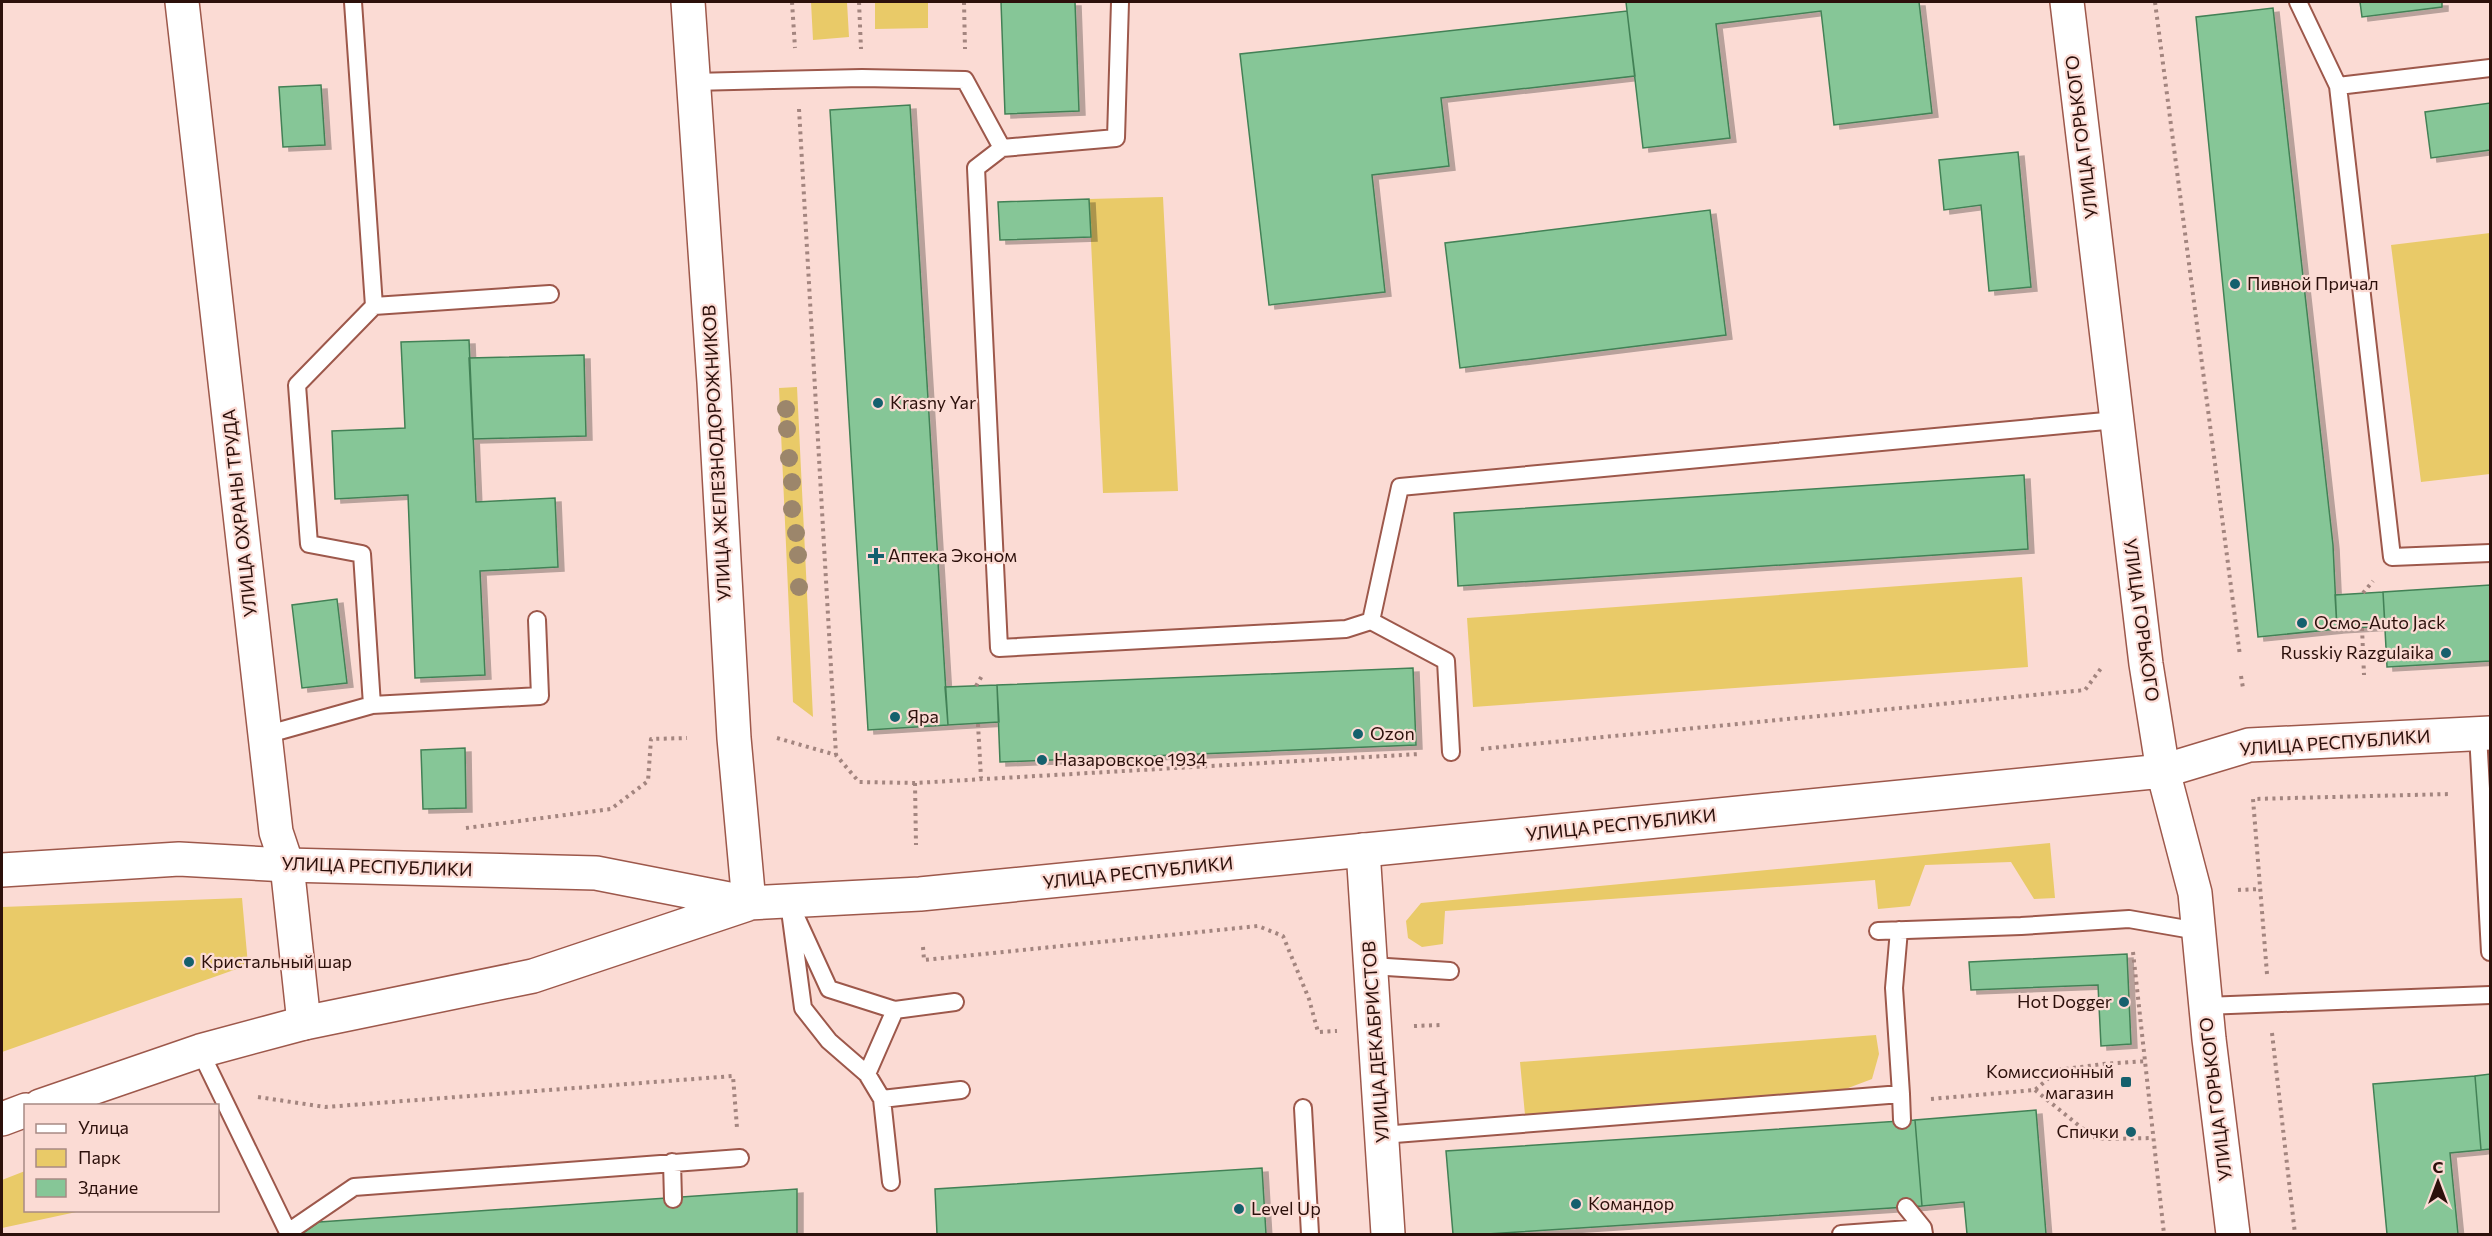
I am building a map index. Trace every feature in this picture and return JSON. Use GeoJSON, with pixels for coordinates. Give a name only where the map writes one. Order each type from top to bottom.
{"type":"FeatureCollection","features":[{"type":"Feature","properties":{"kind":"main road","name":"УЛИЦА ОХРАНЫ ТРУДА"},"geometry":{"type":"LineString","coordinates":[[182,2],[276,832],[287,865],[304,1023]]}},
{"type":"Feature","properties":{"kind":"main road","name":"УЛИЦА ЖЕЛЕЗНОДОРОЖНИКОВ"},"geometry":{"type":"LineString","coordinates":[[688,2],[715,394],[734,738],[749,903]]}},
{"type":"Feature","properties":{"kind":"main road","name":"УЛИЦА ГОРЬКОГО"},"geometry":{"type":"LineString","coordinates":[[2067,2],[2146,664],[2163,771],[2195,893],[2205,1006],[2233,1234]]}},
{"type":"Feature","properties":{"kind":"main road","name":"УЛИЦА РЕСПУБЛИКИ"},"geometry":{"type":"LineString","coordinates":[[2,870],[178,859],[287,865],[596,873],[749,903],[789,903],[920,894],[2163,771],[2248,745],[2484,734]]}},
{"type":"Feature","properties":{"kind":"main road","name":"УЛИЦА ДЕКАБРИСТОВ"},"geometry":{"type":"LineString","coordinates":[[1363,850],[1388,1234]]}},
{"type":"Feature","properties":{"kind":"main road","name":"УЛИЦА РЕСПУБЛИКИ"},"geometry":{"type":"LineString","coordinates":[[46,1104],[200,1051],[304,1023],[532,976],[749,903]]}},
{"type":"Feature","properties":{"kind":"main road"},"geometry":{"type":"LineString","coordinates":[[2,1119],[24,1111]]}},
{"type":"Feature","properties":{"kind":"lane"},"geometry":{"type":"LineString","coordinates":[[353,2],[374,306]]}},
{"type":"Feature","properties":{"kind":"lane"},"geometry":{"type":"LineString","coordinates":[[1120,2],[1116,138],[1002,148],[976,168],[999,648],[1347,629],[1371,621],[1446,661],[1452,752]]}},
{"type":"Feature","properties":{"kind":"lane"},"geometry":{"type":"LineString","coordinates":[[2298,2],[2338,86],[2392,557],[2490,553]]}},
{"type":"Feature","properties":{"kind":"lane"},"geometry":{"type":"LineString","coordinates":[[2338,86],[2490,68]]}},
{"type":"Feature","properties":{"kind":"lane"},"geometry":{"type":"LineString","coordinates":[[693,82],[862,78],[965,80],[1002,148]]}},
{"type":"Feature","properties":{"kind":"lane"},"geometry":{"type":"LineString","coordinates":[[372,705],[362,554],[309,544],[297,385],[374,306],[550,294]]}},
{"type":"Feature","properties":{"kind":"lane"},"geometry":{"type":"LineString","coordinates":[[1371,621],[1400,487],[2116,420]]}},
{"type":"Feature","properties":{"kind":"lane"},"geometry":{"type":"LineString","coordinates":[[265,735],[372,705],[540,696],[537,620]]}},
{"type":"Feature","properties":{"kind":"lane"},"geometry":{"type":"LineString","coordinates":[[2484,734],[2481,793],[2488,862],[2490,952]]}},
{"type":"Feature","properties":{"kind":"lane"},"geometry":{"type":"LineString","coordinates":[[789,903],[829,989],[896,1010],[955,1002]]}},
{"type":"Feature","properties":{"kind":"lane"},"geometry":{"type":"LineString","coordinates":[[789,903],[803,1008],[830,1041],[867,1074],[882,1099],[891,1182]]}},
{"type":"Feature","properties":{"kind":"lane"},"geometry":{"type":"LineString","coordinates":[[1878,931],[2021,926],[2129,919],[2198,931]]}},
{"type":"Feature","properties":{"kind":"lane"},"geometry":{"type":"LineString","coordinates":[[1899,930],[1894,988],[1902,1120]]}},
{"type":"Feature","properties":{"kind":"lane"},"geometry":{"type":"LineString","coordinates":[[1371,966],[1450,971]]}},
{"type":"Feature","properties":{"kind":"lane"},"geometry":{"type":"LineString","coordinates":[[2205,1006],[2490,995]]}},
{"type":"Feature","properties":{"kind":"lane"},"geometry":{"type":"LineString","coordinates":[[867,1074],[896,1010]]}},
{"type":"Feature","properties":{"kind":"lane"},"geometry":{"type":"LineString","coordinates":[[200,1051],[286,1233],[354,1187],[740,1158]]}},
{"type":"Feature","properties":{"kind":"lane"},"geometry":{"type":"LineString","coordinates":[[882,1099],[961,1090]]}},
{"type":"Feature","properties":{"kind":"lane"},"geometry":{"type":"LineString","coordinates":[[1382,1135],[1901,1097]]}},
{"type":"Feature","properties":{"kind":"lane"},"geometry":{"type":"LineString","coordinates":[[1303,1108],[1310,1234]]}},
{"type":"Feature","properties":{"kind":"lane"},"geometry":{"type":"LineString","coordinates":[[672,1162],[673,1199]]}},
{"type":"Feature","properties":{"kind":"lane"},"geometry":{"type":"LineString","coordinates":[[1906,1207],[1923,1231]]}},
{"type":"Feature","properties":{"kind":"lane"},"geometry":{"type":"LineString","coordinates":[[1841,1234],[1923,1231]]}},
{"type":"Feature","properties":{"kind":"path"},"geometry":{"type":"LineString","coordinates":[[792,2],[836,755]]}},
{"type":"Feature","properties":{"kind":"path"},"geometry":{"type":"LineString","coordinates":[[859,2],[862,78]]}},
{"type":"Feature","properties":{"kind":"path"},"geometry":{"type":"LineString","coordinates":[[964,2],[965,80]]}},
{"type":"Feature","properties":{"kind":"path"},"geometry":{"type":"LineString","coordinates":[[2155,2],[2241,656]]}},
{"type":"Feature","properties":{"kind":"path"},"geometry":{"type":"LineString","coordinates":[[2362,628],[2364,675]]}},
{"type":"Feature","properties":{"kind":"path"},"geometry":{"type":"LineString","coordinates":[[777,738],[836,755],[859,782],[915,783],[1452,752],[2085,690],[2102,667]]}},
{"type":"Feature","properties":{"kind":"path"},"geometry":{"type":"LineString","coordinates":[[2241,676],[2243,688]]}},
{"type":"Feature","properties":{"kind":"path"},"geometry":{"type":"LineString","coordinates":[[978,724],[981,778]]}},
{"type":"Feature","properties":{"kind":"path"},"geometry":{"type":"LineString","coordinates":[[459,829],[611,809],[648,781],[651,739],[687,738]]}},
{"type":"Feature","properties":{"kind":"path"},"geometry":{"type":"LineString","coordinates":[[915,783],[916,844]]}},
{"type":"Feature","properties":{"kind":"path"},"geometry":{"type":"LineString","coordinates":[[2295,1234],[2269,1004],[2253,799],[2481,793]]}},
{"type":"Feature","properties":{"kind":"path"},"geometry":{"type":"LineString","coordinates":[[2238,891],[2259,889]]}},
{"type":"Feature","properties":{"kind":"path"},"geometry":{"type":"LineString","coordinates":[[2129,919],[2164,1234]]}},
{"type":"Feature","properties":{"kind":"path"},"geometry":{"type":"LineString","coordinates":[[923,947],[924,960],[1258,926],[1282,936],[1310,999],[1318,1032],[1337,1030]]}},
{"type":"Feature","properties":{"kind":"path"},"geometry":{"type":"LineString","coordinates":[[1414,1026],[1440,1025]]}},
{"type":"Feature","properties":{"kind":"path"},"geometry":{"type":"LineString","coordinates":[[1901,1097],[2035,1090],[2058,1070],[2146,1061]]}},
{"type":"Feature","properties":{"kind":"path"},"geometry":{"type":"LineString","coordinates":[[221,1092],[325,1107],[732,1076],[740,1158]]}},
{"type":"Feature","properties":{"kind":"path"},"geometry":{"type":"LineString","coordinates":[[2035,1090],[2093,1137],[2153,1138]]}},
{"type":"Feature","properties":{"kind":"green space"},"geometry":{"type":"Polygon","coordinates":[[[811,2],[847,2],[849,37],[813,40],[811,2]]]}},
{"type":"Feature","properties":{"kind":"green space"},"geometry":{"type":"Polygon","coordinates":[[[875,2],[928,2],[928,28],[875,29],[875,2]]]}},
{"type":"Feature","properties":{"kind":"green space"},"geometry":{"type":"Polygon","coordinates":[[[1163,197],[1178,491],[1103,493],[1089,199],[1163,197]]]}},
{"type":"Feature","properties":{"kind":"green space"},"geometry":{"type":"Polygon","coordinates":[[[2490,233],[2490,474],[2421,482],[2391,245],[2490,233]]]}},
{"type":"Feature","properties":{"kind":"green space"},"geometry":{"type":"Polygon","coordinates":[[[797,387],[813,717],[793,702],[779,388],[797,387]]]}},
{"type":"Feature","properties":{"kind":"green space"},"geometry":{"type":"Polygon","coordinates":[[[2022,577],[2028,667],[1473,707],[1467,618],[2022,577]]]}},
{"type":"Feature","properties":{"kind":"green space"},"geometry":{"type":"Polygon","coordinates":[[[2050,843],[2055,898],[2034,899],[2011,862],[1925,865],[1910,906],[1878,909],[1875,880],[1445,911],[1443,944],[1422,947],[1408,938],[1406,921],[1421,903],[2050,843]]]}},
{"type":"Feature","properties":{"kind":"green space"},"geometry":{"type":"Polygon","coordinates":[[[242,898],[248,965],[2,1052],[2,907],[242,898]]]}},
{"type":"Feature","properties":{"kind":"green space"},"geometry":{"type":"Polygon","coordinates":[[[1876,1035],[1879,1054],[1872,1079],[1835,1093],[1525,1115],[1520,1062],[1876,1035]]]}},
{"type":"Feature","properties":{"kind":"green space"},"geometry":{"type":"Polygon","coordinates":[[[24,1171],[24,1212],[76,1212],[2,1228],[2,1180],[24,1171]]]}},
{"type":"Feature","properties":{"kind":"building"},"geometry":{"type":"Polygon","coordinates":[[[1001,2],[1075,2],[1079,111],[1005,114],[1001,2]]]}},
{"type":"Feature","properties":{"kind":"building"},"geometry":{"type":"Polygon","coordinates":[[[1626,2],[1919,2],[1932,113],[1834,125],[1821,11],[1716,24],[1730,138],[1643,148],[1626,2]]]}},
{"type":"Feature","properties":{"kind":"building"},"geometry":{"type":"Polygon","coordinates":[[[2360,2],[2442,2],[2442,7],[2362,17],[2360,2]]]}},
{"type":"Feature","properties":{"kind":"building"},"geometry":{"type":"Polygon","coordinates":[[[2273,8],[2333,545],[2337,629],[2258,637],[2196,17],[2273,8]]]}},
{"type":"Feature","properties":{"kind":"building"},"geometry":{"type":"Polygon","coordinates":[[[1627,11],[1635,76],[1441,98],[1449,166],[1372,175],[1385,292],[1269,305],[1240,54],[1627,11]]]}},
{"type":"Feature","properties":{"kind":"building"},"geometry":{"type":"Polygon","coordinates":[[[321,85],[325,145],[283,147],[279,87],[321,85]]]}},
{"type":"Feature","properties":{"kind":"building"},"geometry":{"type":"Polygon","coordinates":[[[2490,103],[2490,150],[2431,158],[2425,112],[2490,103]]]}},
{"type":"Feature","properties":{"kind":"building"},"geometry":{"type":"Polygon","coordinates":[[[910,105],[948,725],[868,730],[830,110],[910,105]]]}},
{"type":"Feature","properties":{"kind":"building"},"geometry":{"type":"Polygon","coordinates":[[[2018,152],[2031,287],[1989,291],[1981,205],[1944,210],[1939,160],[2018,152]]]}},
{"type":"Feature","properties":{"kind":"building"},"geometry":{"type":"Polygon","coordinates":[[[1089,199],[1091,237],[1000,240],[998,202],[1089,199]]]}},
{"type":"Feature","properties":{"kind":"building"},"geometry":{"type":"Polygon","coordinates":[[[1710,210],[1726,335],[1460,368],[1445,243],[1710,210]]]}},
{"type":"Feature","properties":{"kind":"building"},"geometry":{"type":"Polygon","coordinates":[[[469,340],[476,502],[555,498],[558,567],[480,571],[485,675],[415,678],[408,495],[335,499],[332,431],[405,428],[401,342],[469,340]]]}},
{"type":"Feature","properties":{"kind":"building"},"geometry":{"type":"Polygon","coordinates":[[[584,355],[586,436],[473,439],[469,358],[584,355]]]}},
{"type":"Feature","properties":{"kind":"building"},"geometry":{"type":"Polygon","coordinates":[[[2024,475],[2028,549],[1458,586],[1454,513],[2024,475]]]}},
{"type":"Feature","properties":{"kind":"building"},"geometry":{"type":"Polygon","coordinates":[[[2490,585],[2490,661],[2387,667],[2383,592],[2490,585]]]}},
{"type":"Feature","properties":{"kind":"building"},"geometry":{"type":"Polygon","coordinates":[[[2383,592],[2385,626],[2337,629],[2335,595],[2383,592]]]}},
{"type":"Feature","properties":{"kind":"building"},"geometry":{"type":"Polygon","coordinates":[[[337,599],[347,683],[302,688],[292,605],[337,599]]]}},
{"type":"Feature","properties":{"kind":"building"},"geometry":{"type":"Polygon","coordinates":[[[1413,668],[1416,745],[1000,762],[997,685],[1413,668]]]}},
{"type":"Feature","properties":{"kind":"building"},"geometry":{"type":"Polygon","coordinates":[[[997,685],[999,722],[948,725],[945,687],[997,685]]]}},
{"type":"Feature","properties":{"kind":"building"},"geometry":{"type":"Polygon","coordinates":[[[465,748],[466,808],[423,809],[421,750],[465,748]]]}},
{"type":"Feature","properties":{"kind":"building"},"geometry":{"type":"Polygon","coordinates":[[[2127,954],[2131,1044],[2101,1046],[2098,985],[1971,990],[1969,962],[2127,954]]]}},
{"type":"Feature","properties":{"kind":"building"},"geometry":{"type":"Polygon","coordinates":[[[2490,1074],[2490,1149],[2481,1150],[2475,1076],[2490,1074]]]}},
{"type":"Feature","properties":{"kind":"building"},"geometry":{"type":"Polygon","coordinates":[[[2475,1076],[2481,1150],[2450,1153],[2458,1234],[2387,1234],[2373,1084],[2475,1076]]]}},
{"type":"Feature","properties":{"kind":"building"},"geometry":{"type":"Polygon","coordinates":[[[2036,1110],[2046,1234],[1967,1234],[1964,1202],[1922,1206],[1915,1120],[2036,1110]]]}},
{"type":"Feature","properties":{"kind":"building"},"geometry":{"type":"Polygon","coordinates":[[[1915,1120],[1922,1206],[1487,1234],[1453,1234],[1446,1151],[1915,1120]]]}},
{"type":"Feature","properties":{"kind":"building"},"geometry":{"type":"Polygon","coordinates":[[[1262,1168],[1266,1234],[937,1234],[935,1189],[1262,1168]]]}},
{"type":"Feature","properties":{"kind":"building"},"geometry":{"type":"Polygon","coordinates":[[[797,1189],[797,1234],[302,1234],[319,1222],[797,1189]]]}},
{"type":"Feature","properties":{"kind":"place","name":"Пивной Причал"},"geometry":{"type":"Point","coordinates":[2235,284]}},
{"type":"Feature","properties":{"kind":"place","name":"Krasny Yar"},"geometry":{"type":"Point","coordinates":[878,403]}},
{"type":"Feature","properties":{"kind":"place","name":"Аптека Эконом"},"geometry":{"type":"Point","coordinates":[876,556]}},
{"type":"Feature","properties":{"kind":"place","name":"Осмо-Auto Jack"},"geometry":{"type":"Point","coordinates":[2302,623]}},
{"type":"Feature","properties":{"kind":"place","name":"Russkiy Razgulaika"},"geometry":{"type":"Point","coordinates":[2446,653]}},
{"type":"Feature","properties":{"kind":"place","name":"Яра"},"geometry":{"type":"Point","coordinates":[895,717]}},
{"type":"Feature","properties":{"kind":"place","name":"Ozon"},"geometry":{"type":"Point","coordinates":[1358,734]}},
{"type":"Feature","properties":{"kind":"place","name":"Назаровское 1934"},"geometry":{"type":"Point","coordinates":[1042,760]}},
{"type":"Feature","properties":{"kind":"place","name":"Кристальный шар"},"geometry":{"type":"Point","coordinates":[189,962]}},
{"type":"Feature","properties":{"kind":"place","name":"Hot Dogger"},"geometry":{"type":"Point","coordinates":[2124,1002]}},
{"type":"Feature","properties":{"kind":"place","name":"Комиссионный магазин"},"geometry":{"type":"Point","coordinates":[2126,1082]}},
{"type":"Feature","properties":{"kind":"place","name":"Спички"},"geometry":{"type":"Point","coordinates":[2131,1132]}},
{"type":"Feature","properties":{"kind":"place","name":"Командор"},"geometry":{"type":"Point","coordinates":[1576,1204]}},
{"type":"Feature","properties":{"kind":"place","name":"Level Up"},"geometry":{"type":"Point","coordinates":[1239,1209]}}]}
